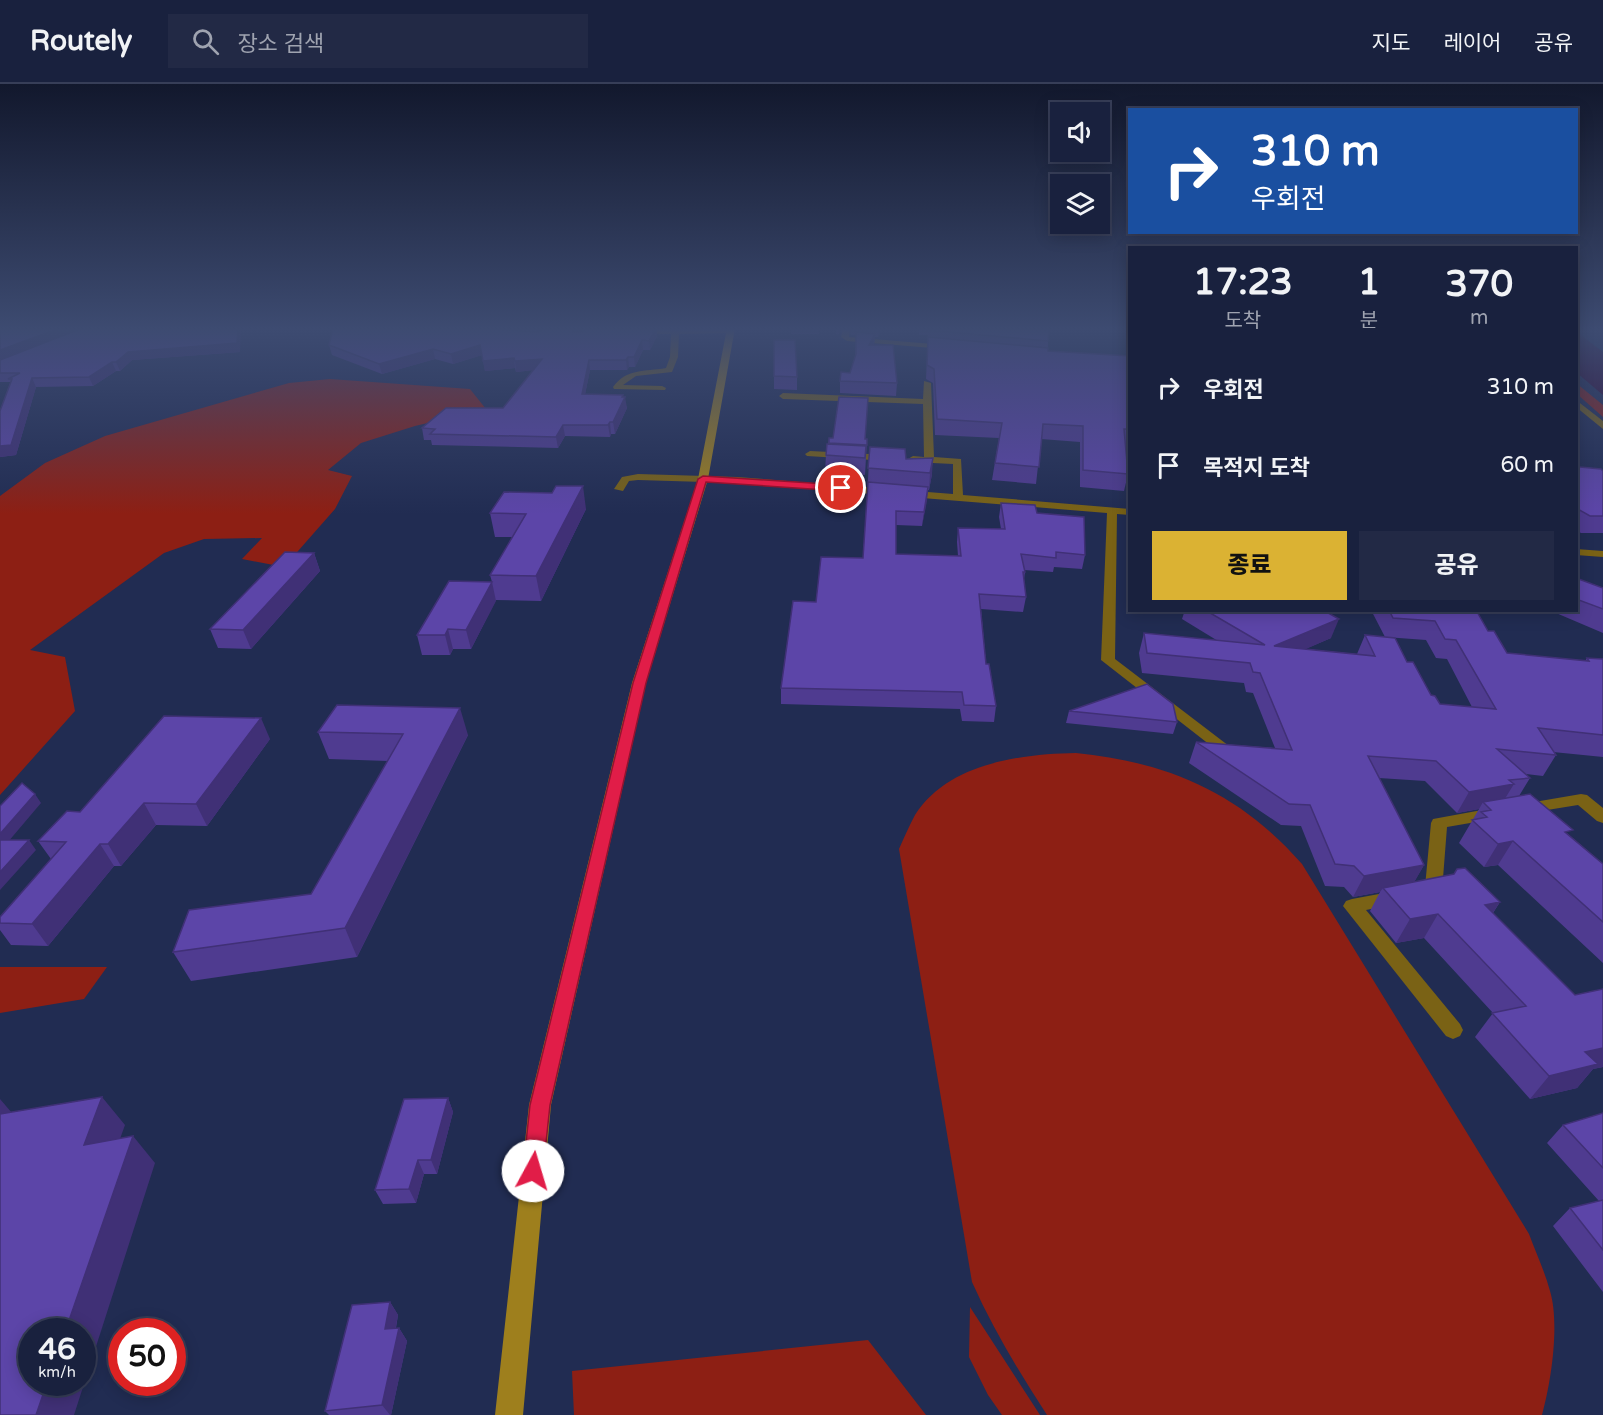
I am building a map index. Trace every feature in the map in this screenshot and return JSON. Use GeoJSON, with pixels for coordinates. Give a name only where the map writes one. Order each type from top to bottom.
{"type":"FeatureCollection","features":[{"type":"Feature","properties":{"kind":"main road"},"geometry":{"type":"LineString","coordinates":[[508,1415],[540,1105],[639,683],[703,479],[720,390]]}},
{"type":"Feature","properties":{"kind":"street"},"geometry":{"type":"LineString","coordinates":[[927,390],[929,460]]}},
{"type":"Feature","properties":{"kind":"street"},"geometry":{"type":"LineString","coordinates":[[783,396],[928,402]]}},
{"type":"Feature","properties":{"kind":"street"},"geometry":{"type":"LineString","coordinates":[[1578,404],[1603,426]]}},
{"type":"Feature","properties":{"kind":"street"},"geometry":{"type":"LineString","coordinates":[[810,454],[958,461],[958,497]]}},
{"type":"Feature","properties":{"kind":"street"},"geometry":{"type":"LineString","coordinates":[[619,489],[626,479],[638,477],[703,479],[1128,512]]}},
{"type":"Feature","properties":{"kind":"street"},"geometry":{"type":"LineString","coordinates":[[1112,510],[1108,660],[1224,749]]}},
{"type":"Feature","properties":{"kind":"street"},"geometry":{"type":"LineString","coordinates":[[1578,552],[1603,554]]}},
{"type":"Feature","properties":{"kind":"street"},"geometry":{"type":"LineString","coordinates":[[1453,1030],[1352,906],[1433,891],[1439,823],[1581,799],[1603,816]]}},
{"type":"Feature","properties":{"kind":"shaded area"},"geometry":{"type":"Polygon","coordinates":[[[264,390],[471,390],[486,409],[415,426],[361,443],[328,470],[352,476],[335,509],[284,567],[242,559],[262,538],[204,539],[164,553],[30,650],[65,657],[75,711],[0,795],[0,496],[45,463],[105,436],[264,390]]]}},
{"type":"Feature","properties":{"kind":"shaded area"},"geometry":{"type":"Polygon","coordinates":[[[1578,390],[1585,390],[1603,405],[1603,417],[1578,395],[1578,390]]]}},
{"type":"Feature","properties":{"kind":"shaded area"},"geometry":{"type":"Polygon","coordinates":[[[1076,753],[1141,764],[1172,773],[1200,785],[1228,800],[1253,818],[1278,839],[1302,864],[1529,1234],[1553,1304],[1554,1336],[1551,1370],[1542,1415],[1047,1415],[1007,1350],[972,1282],[899,849],[915,815],[929,797],[966,773],[1010,759],[1076,753]]]}},
{"type":"Feature","properties":{"kind":"shaded area"},"geometry":{"type":"Polygon","coordinates":[[[0,967],[107,967],[84,999],[0,1013],[0,967]]]}},
{"type":"Feature","properties":{"kind":"shaded area"},"geometry":{"type":"Polygon","coordinates":[[[970,1307],[1040,1415],[1002,1415],[988,1395],[969,1357],[970,1307]]]}},
{"type":"Feature","properties":{"kind":"shaded area"},"geometry":{"type":"Polygon","coordinates":[[[868,1340],[926,1415],[574,1415],[572,1371],[868,1340]]]}},
{"type":"Feature","properties":{"kind":"building"},"geometry":{"type":"Polygon","coordinates":[[[8,390],[28,390],[11,445],[0,446],[0,411],[8,390]]]}},
{"type":"Feature","properties":{"kind":"building"},"geometry":{"type":"Polygon","coordinates":[[[517,390],[583,390],[582,394],[623,395],[622,397],[625,397],[613,422],[608,425],[563,425],[556,437],[430,434],[435,429],[422,428],[446,408],[503,408],[517,390]]]}},
{"type":"Feature","properties":{"kind":"building"},"geometry":{"type":"Polygon","coordinates":[[[935,390],[1128,390],[1128,429],[1124,429],[1128,474],[1083,470],[1083,426],[1043,424],[1039,467],[995,463],[1002,423],[937,419],[935,390]]]}},
{"type":"Feature","properties":{"kind":"building"},"geometry":{"type":"Polygon","coordinates":[[[839,397],[868,398],[865,439],[867,439],[867,445],[829,443],[829,438],[833,438],[839,397]]]}},
{"type":"Feature","properties":{"kind":"building"},"geometry":{"type":"Polygon","coordinates":[[[827,444],[866,446],[865,458],[826,455],[827,444]]]}},
{"type":"Feature","properties":{"kind":"building"},"geometry":{"type":"Polygon","coordinates":[[[870,447],[905,449],[906,459],[933,458],[930,473],[868,468],[870,447]]]}},
{"type":"Feature","properties":{"kind":"building"},"geometry":{"type":"Polygon","coordinates":[[[1578,465],[1603,471],[1603,516],[1590,516],[1578,509],[1578,465]]]}},
{"type":"Feature","properties":{"kind":"building"},"geometry":{"type":"Polygon","coordinates":[[[868,482],[928,487],[924,512],[896,511],[896,554],[961,556],[958,528],[1005,529],[1001,503],[1035,505],[1037,513],[1084,517],[1085,555],[1056,552],[1056,558],[1021,554],[1025,572],[1023,572],[1026,597],[979,594],[986,664],[989,664],[996,706],[964,705],[962,692],[781,688],[793,601],[816,602],[821,557],[863,558],[868,482]]]}},
{"type":"Feature","properties":{"kind":"building"},"geometry":{"type":"Polygon","coordinates":[[[556,486],[583,486],[536,576],[490,575],[526,514],[490,513],[504,492],[552,493],[556,486]]]}},
{"type":"Feature","properties":{"kind":"building"},"geometry":{"type":"Polygon","coordinates":[[[285,552],[314,553],[243,630],[210,629],[285,552]]]}},
{"type":"Feature","properties":{"kind":"building"},"geometry":{"type":"Polygon","coordinates":[[[1578,579],[1603,588],[1603,609],[1578,600],[1578,579]]]}},
{"type":"Feature","properties":{"kind":"building"},"geometry":{"type":"Polygon","coordinates":[[[449,581],[492,582],[466,630],[448,629],[445,635],[417,635],[449,581]]]}},
{"type":"Feature","properties":{"kind":"building"},"geometry":{"type":"Polygon","coordinates":[[[1208,612],[1327,612],[1339,619],[1274,646],[1375,656],[1365,635],[1395,638],[1407,662],[1413,662],[1431,695],[1435,696],[1440,704],[1496,709],[1456,640],[1445,639],[1435,621],[1393,618],[1390,612],[1477,612],[1488,631],[1494,631],[1507,653],[1589,661],[1587,658],[1603,659],[1603,735],[1538,728],[1556,755],[1497,749],[1530,778],[1509,780],[1514,784],[1469,792],[1436,761],[1368,756],[1424,865],[1364,876],[1354,866],[1335,864],[1310,805],[1289,804],[1196,742],[1292,750],[1260,673],[1253,672],[1250,663],[1147,653],[1144,633],[1265,645],[1208,612]]]}},
{"type":"Feature","properties":{"kind":"building"},"geometry":{"type":"Polygon","coordinates":[[[1147,684],[1173,704],[1177,722],[1069,711],[1147,684]]]}},
{"type":"Feature","properties":{"kind":"building"},"geometry":{"type":"Polygon","coordinates":[[[337,705],[460,708],[345,928],[173,952],[189,910],[311,894],[403,734],[318,732],[337,705]]]}},
{"type":"Feature","properties":{"kind":"building"},"geometry":{"type":"Polygon","coordinates":[[[164,716],[261,718],[196,804],[144,803],[108,844],[100,844],[32,924],[0,923],[0,917],[66,842],[38,841],[67,811],[80,812],[164,716]]]}},
{"type":"Feature","properties":{"kind":"building"},"geometry":{"type":"Polygon","coordinates":[[[22,783],[35,794],[0,834],[0,806],[22,783]]]}},
{"type":"Feature","properties":{"kind":"building"},"geometry":{"type":"Polygon","coordinates":[[[1530,794],[1573,830],[1565,832],[1603,864],[1603,922],[1513,841],[1498,844],[1472,820],[1487,817],[1481,812],[1491,810],[1483,802],[1530,794]]]}},
{"type":"Feature","properties":{"kind":"building"},"geometry":{"type":"Polygon","coordinates":[[[0,840],[29,840],[0,872],[0,840]]]}},
{"type":"Feature","properties":{"kind":"building"},"geometry":{"type":"Polygon","coordinates":[[[1465,868],[1500,902],[1485,905],[1575,995],[1603,989],[1603,1048],[1585,1052],[1598,1064],[1549,1076],[1492,1013],[1526,1006],[1438,914],[1410,919],[1383,888],[1454,874],[1457,869],[1465,868]]]}},
{"type":"Feature","properties":{"kind":"building"},"geometry":{"type":"Polygon","coordinates":[[[102,1097],[84,1145],[133,1136],[70,1318],[18,1318],[18,1396],[43,1396],[36,1415],[0,1415],[0,1114],[102,1097]]]}},
{"type":"Feature","properties":{"kind":"building"},"geometry":{"type":"Polygon","coordinates":[[[448,1098],[431,1160],[418,1160],[409,1189],[375,1190],[404,1099],[448,1098]]]}},
{"type":"Feature","properties":{"kind":"building"},"geometry":{"type":"Polygon","coordinates":[[[1603,1113],[1603,1168],[1563,1125],[1603,1113]]]}},
{"type":"Feature","properties":{"kind":"building"},"geometry":{"type":"Polygon","coordinates":[[[1603,1200],[1603,1250],[1570,1208],[1603,1200]]]}},
{"type":"Feature","properties":{"kind":"building"},"geometry":{"type":"Polygon","coordinates":[[[390,1302],[385,1329],[399,1328],[382,1405],[325,1411],[352,1305],[390,1302]]]}},
{"type":"Feature","properties":{"kind":"route"},"geometry":{"type":"LineString","coordinates":[[533,1171],[540,1105],[639,683],[703,479],[841,488]]}}]}
